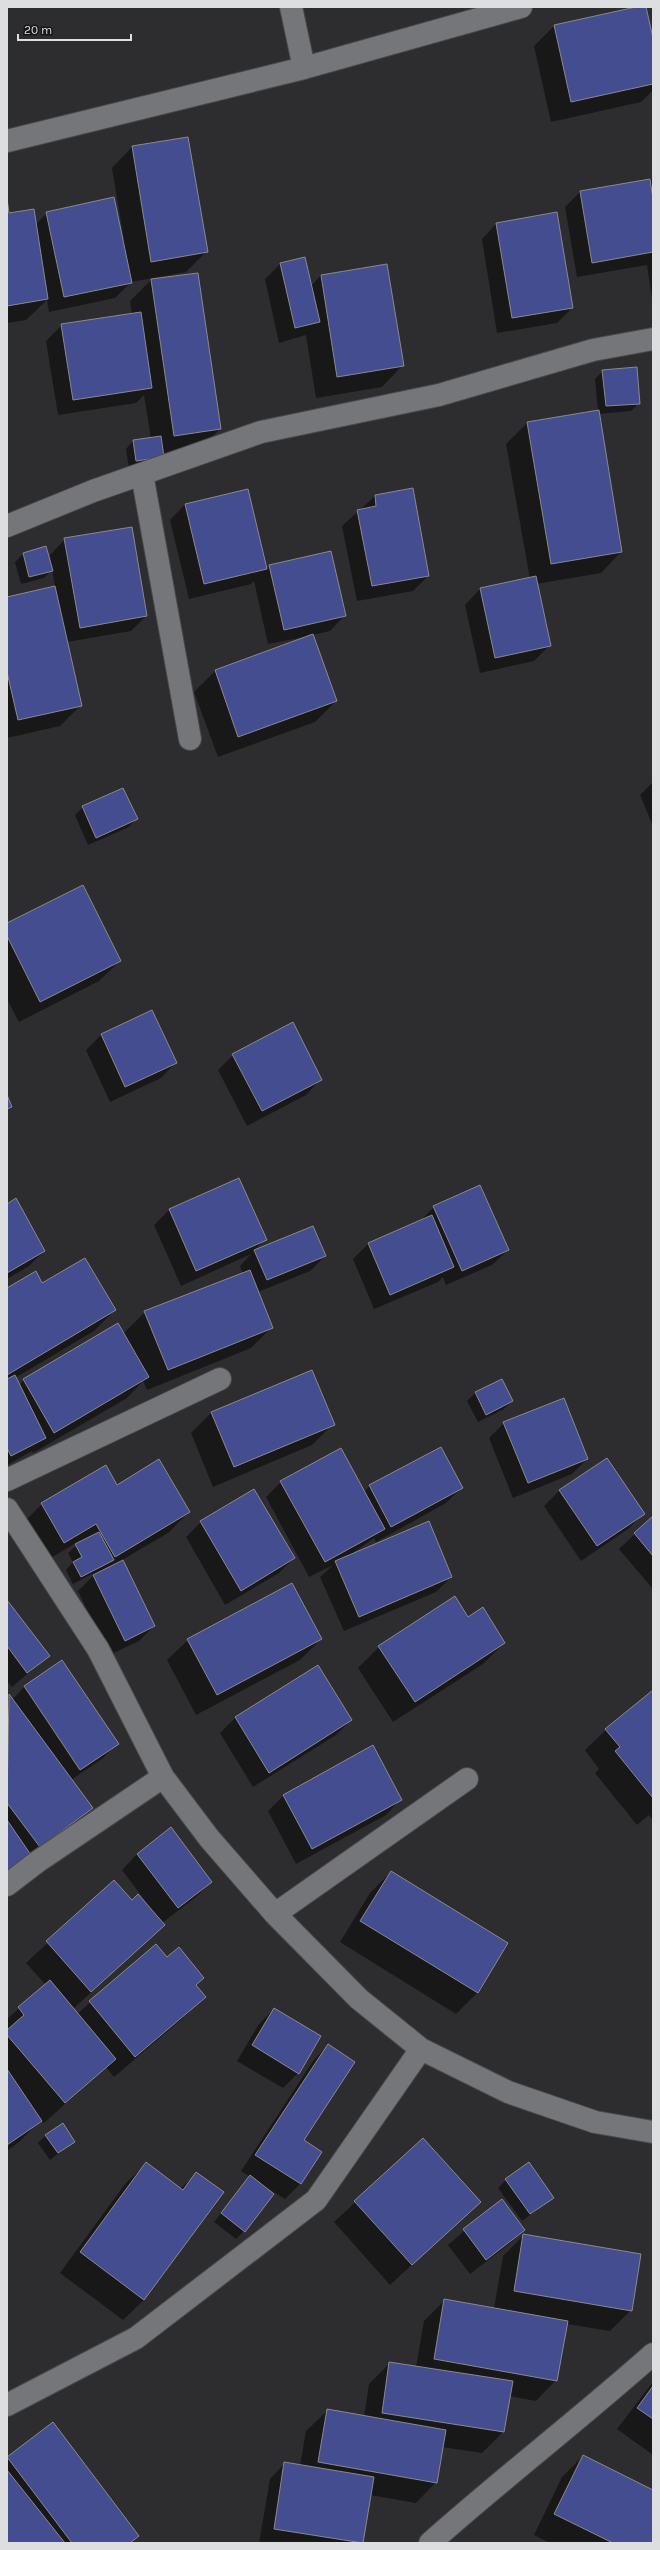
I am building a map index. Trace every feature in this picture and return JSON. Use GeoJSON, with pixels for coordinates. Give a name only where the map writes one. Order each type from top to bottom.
{"type":"FeatureCollection","features":[{"type":"Feature","properties":{"kind":"street"},"geometry":{"type":"LineString","coordinates":[[291,7],[304,68]]}},
{"type":"Feature","properties":{"kind":"street"},"geometry":{"type":"LineString","coordinates":[[7,141],[304,68],[521,7]]}},
{"type":"Feature","properties":{"kind":"street"},"geometry":{"type":"LineString","coordinates":[[7,526],[142,474],[261,432],[439,396],[593,350],[653,339]]}},
{"type":"Feature","properties":{"kind":"street"},"geometry":{"type":"LineString","coordinates":[[142,474],[190,739]]}},
{"type":"Feature","properties":{"kind":"street"},"geometry":{"type":"LineString","coordinates":[[7,1480],[220,1379]]}},
{"type":"Feature","properties":{"kind":"street"},"geometry":{"type":"LineString","coordinates":[[7,1509],[98,1649],[163,1777],[209,1838],[275,1914],[359,1999],[421,2049],[508,2092],[595,2122],[653,2132]]}},
{"type":"Feature","properties":{"kind":"street"},"geometry":{"type":"LineString","coordinates":[[7,1885],[37,1862],[163,1777]]}},
{"type":"Feature","properties":{"kind":"street"},"geometry":{"type":"LineString","coordinates":[[275,1914],[467,1779]]}},
{"type":"Feature","properties":{"kind":"street"},"geometry":{"type":"LineString","coordinates":[[7,2405],[136,2338],[316,2200],[421,2049]]}},
{"type":"Feature","properties":{"kind":"street"},"geometry":{"type":"LineString","coordinates":[[430,2543],[489,2491],[600,2401],[653,2354]]}},
{"type":"Feature","properties":{"kind":"building"},"geometry":{"type":"Polygon","coordinates":[[[636,7],[646,7],[653,38],[653,84],[571,102],[554,25],[636,7]]]}},
{"type":"Feature","properties":{"kind":"building"},"geometry":{"type":"Polygon","coordinates":[[[188,137],[208,252],[151,262],[132,146],[188,137]]]}},
{"type":"Feature","properties":{"kind":"building"},"geometry":{"type":"Polygon","coordinates":[[[650,179],[653,199],[653,252],[592,263],[580,191],[650,179]]]}},
{"type":"Feature","properties":{"kind":"building"},"geometry":{"type":"Polygon","coordinates":[[[114,197],[132,283],[64,297],[46,212],[114,197]]]}},
{"type":"Feature","properties":{"kind":"building"},"geometry":{"type":"Polygon","coordinates":[[[7,198],[9,213],[34,209],[48,299],[7,306],[7,198]]]}},
{"type":"Feature","properties":{"kind":"building"},"geometry":{"type":"Polygon","coordinates":[[[557,212],[573,308],[512,318],[496,223],[557,212]]]}},
{"type":"Feature","properties":{"kind":"building"},"geometry":{"type":"Polygon","coordinates":[[[305,257],[320,322],[295,328],[280,263],[305,257]]]}},
{"type":"Feature","properties":{"kind":"building"},"geometry":{"type":"Polygon","coordinates":[[[387,264],[404,366],[337,377],[321,275],[387,264]]]}},
{"type":"Feature","properties":{"kind":"building"},"geometry":{"type":"Polygon","coordinates":[[[198,273],[221,429],[174,436],[151,279],[198,273]]]}},
{"type":"Feature","properties":{"kind":"building"},"geometry":{"type":"Polygon","coordinates":[[[141,312],[152,388],[73,400],[61,324],[141,312]]]}},
{"type":"Feature","properties":{"kind":"building"},"geometry":{"type":"Polygon","coordinates":[[[637,367],[640,404],[606,406],[602,370],[637,367]]]}},
{"type":"Feature","properties":{"kind":"building"},"geometry":{"type":"Polygon","coordinates":[[[599,410],[622,552],[551,564],[527,422],[599,410]]]}},
{"type":"Feature","properties":{"kind":"building"},"geometry":{"type":"Polygon","coordinates":[[[161,436],[164,457],[136,461],[133,440],[161,436]]]}},
{"type":"Feature","properties":{"kind":"building"},"geometry":{"type":"Polygon","coordinates":[[[413,488],[429,576],[372,586],[357,510],[376,506],[375,495],[413,488]]]}},
{"type":"Feature","properties":{"kind":"building"},"geometry":{"type":"Polygon","coordinates":[[[248,489],[267,569],[204,584],[185,504],[248,489]]]}},
{"type":"Feature","properties":{"kind":"building"},"geometry":{"type":"Polygon","coordinates":[[[132,527],[147,616],[80,628],[64,538],[132,527]]]}},
{"type":"Feature","properties":{"kind":"building"},"geometry":{"type":"Polygon","coordinates":[[[46,546],[53,571],[29,577],[23,553],[46,546]]]}},
{"type":"Feature","properties":{"kind":"building"},"geometry":{"type":"Polygon","coordinates":[[[331,551],[346,616],[284,630],[269,565],[331,551]]]}},
{"type":"Feature","properties":{"kind":"building"},"geometry":{"type":"Polygon","coordinates":[[[536,576],[551,646],[495,658],[480,588],[536,576]]]}},
{"type":"Feature","properties":{"kind":"building"},"geometry":{"type":"Polygon","coordinates":[[[55,586],[82,706],[18,720],[7,672],[7,597],[55,586]]]}},
{"type":"Feature","properties":{"kind":"building"},"geometry":{"type":"Polygon","coordinates":[[[313,634],[337,701],[238,737],[215,670],[313,634]]]}},
{"type":"Feature","properties":{"kind":"building"},"geometry":{"type":"Polygon","coordinates":[[[123,788],[138,819],[96,838],[82,806],[123,788]]]}},
{"type":"Feature","properties":{"kind":"building"},"geometry":{"type":"Polygon","coordinates":[[[83,885],[121,961],[40,1002],[7,936],[7,923],[83,885]]]}},
{"type":"Feature","properties":{"kind":"building"},"geometry":{"type":"Polygon","coordinates":[[[152,1010],[177,1063],[125,1087],[101,1034],[152,1010]]]}},
{"type":"Feature","properties":{"kind":"building"},"geometry":{"type":"Polygon","coordinates":[[[293,1022],[322,1080],[262,1111],[232,1054],[293,1022]]]}},
{"type":"Feature","properties":{"kind":"building"},"geometry":{"type":"Polygon","coordinates":[[[7,1095],[12,1107],[7,1109],[7,1095]]]}},
{"type":"Feature","properties":{"kind":"building"},"geometry":{"type":"Polygon","coordinates":[[[239,1178],[267,1240],[196,1271],[169,1209],[239,1178]]]}},
{"type":"Feature","properties":{"kind":"building"},"geometry":{"type":"Polygon","coordinates":[[[480,1185],[509,1250],[462,1271],[433,1206],[480,1185]]]}},
{"type":"Feature","properties":{"kind":"building"},"geometry":{"type":"Polygon","coordinates":[[[16,1198],[45,1251],[7,1273],[7,1204],[16,1198]]]}},
{"type":"Feature","properties":{"kind":"building"},"geometry":{"type":"Polygon","coordinates":[[[432,1215],[454,1267],[390,1295],[368,1243],[432,1215]]]}},
{"type":"Feature","properties":{"kind":"building"},"geometry":{"type":"Polygon","coordinates":[[[313,1226],[326,1256],[267,1280],[254,1250],[313,1226]]]}},
{"type":"Feature","properties":{"kind":"building"},"geometry":{"type":"Polygon","coordinates":[[[85,1258],[116,1310],[7,1375],[7,1288],[36,1271],[42,1283],[85,1258]]]}},
{"type":"Feature","properties":{"kind":"building"},"geometry":{"type":"Polygon","coordinates":[[[250,1270],[273,1328],[168,1370],[144,1311],[250,1270]]]}},
{"type":"Feature","properties":{"kind":"building"},"geometry":{"type":"Polygon","coordinates":[[[118,1323],[149,1377],[54,1433],[23,1379],[118,1323]]]}},
{"type":"Feature","properties":{"kind":"building"},"geometry":{"type":"Polygon","coordinates":[[[312,1370],[335,1425],[234,1467],[211,1412],[312,1370]]]}},
{"type":"Feature","properties":{"kind":"building"},"geometry":{"type":"Polygon","coordinates":[[[15,1375],[46,1438],[11,1456],[7,1448],[7,1379],[15,1375]]]}},
{"type":"Feature","properties":{"kind":"building"},"geometry":{"type":"Polygon","coordinates":[[[502,1379],[513,1401],[486,1415],[475,1392],[502,1379]]]}},
{"type":"Feature","properties":{"kind":"building"},"geometry":{"type":"Polygon","coordinates":[[[564,1398],[588,1459],[528,1483],[503,1422],[564,1398]]]}},
{"type":"Feature","properties":{"kind":"building"},"geometry":{"type":"Polygon","coordinates":[[[441,1447],[463,1488],[391,1527],[369,1485],[441,1447]]]}},
{"type":"Feature","properties":{"kind":"building"},"geometry":{"type":"Polygon","coordinates":[[[341,1448],[385,1529],[325,1562],[280,1481],[341,1448]]]}},
{"type":"Feature","properties":{"kind":"building"},"geometry":{"type":"Polygon","coordinates":[[[607,1458],[645,1514],[597,1546],[559,1490],[607,1458]]]}},
{"type":"Feature","properties":{"kind":"building"},"geometry":{"type":"Polygon","coordinates":[[[159,1459],[190,1512],[115,1557],[96,1524],[64,1543],[41,1503],[106,1465],[117,1485],[159,1459]]]}},
{"type":"Feature","properties":{"kind":"building"},"geometry":{"type":"Polygon","coordinates":[[[254,1489],[295,1558],[241,1591],[200,1521],[254,1489]]]}},
{"type":"Feature","properties":{"kind":"building"},"geometry":{"type":"Polygon","coordinates":[[[653,1516],[653,1556],[634,1533],[653,1516]]]}},
{"type":"Feature","properties":{"kind":"building"},"geometry":{"type":"Polygon","coordinates":[[[429,1521],[452,1577],[359,1617],[335,1561],[429,1521]]]}},
{"type":"Feature","properties":{"kind":"building"},"geometry":{"type":"Polygon","coordinates":[[[99,1532],[114,1560],[81,1577],[73,1562],[82,1557],[75,1544],[99,1532]]]}},
{"type":"Feature","properties":{"kind":"building"},"geometry":{"type":"Polygon","coordinates":[[[123,1560],[155,1626],[125,1641],[93,1575],[123,1560]]]}},
{"type":"Feature","properties":{"kind":"building"},"geometry":{"type":"Polygon","coordinates":[[[292,1583],[322,1639],[217,1695],[187,1639],[292,1583]]]}},
{"type":"Feature","properties":{"kind":"building"},"geometry":{"type":"Polygon","coordinates":[[[455,1596],[468,1617],[483,1607],[505,1643],[415,1702],[378,1646],[455,1596]]]}},
{"type":"Feature","properties":{"kind":"building"},"geometry":{"type":"Polygon","coordinates":[[[7,1600],[50,1656],[27,1673],[7,1646],[7,1600]]]}},
{"type":"Feature","properties":{"kind":"building"},"geometry":{"type":"Polygon","coordinates":[[[62,1660],[119,1744],[80,1770],[24,1686],[62,1660]]]}},
{"type":"Feature","properties":{"kind":"building"},"geometry":{"type":"Polygon","coordinates":[[[318,1665],[352,1720],[269,1773],[235,1717],[318,1665]]]}},
{"type":"Feature","properties":{"kind":"building"},"geometry":{"type":"Polygon","coordinates":[[[653,1690],[653,1798],[615,1751],[620,1747],[605,1729],[653,1690]]]}},
{"type":"Feature","properties":{"kind":"building"},"geometry":{"type":"Polygon","coordinates":[[[9,1694],[93,1808],[40,1847],[7,1803],[9,1694]]]}},
{"type":"Feature","properties":{"kind":"building"},"geometry":{"type":"Polygon","coordinates":[[[373,1745],[402,1800],[312,1849],[283,1795],[373,1745]]]}},
{"type":"Feature","properties":{"kind":"building"},"geometry":{"type":"Polygon","coordinates":[[[7,1820],[31,1855],[7,1871],[7,1820]]]}},
{"type":"Feature","properties":{"kind":"building"},"geometry":{"type":"Polygon","coordinates":[[[171,1827],[212,1882],[178,1908],[137,1854],[171,1827]]]}},
{"type":"Feature","properties":{"kind":"building"},"geometry":{"type":"Polygon","coordinates":[[[391,1871],[508,1943],[478,1993],[360,1921],[391,1871]]]}},
{"type":"Feature","properties":{"kind":"building"},"geometry":{"type":"Polygon","coordinates":[[[114,1880],[132,1900],[138,1894],[165,1925],[91,1992],[46,1941],[114,1880]]]}},
{"type":"Feature","properties":{"kind":"building"},"geometry":{"type":"Polygon","coordinates":[[[156,1944],[167,1957],[179,1947],[204,1978],[196,1985],[206,1997],[135,2057],[89,2001],[156,1944]]]}},
{"type":"Feature","properties":{"kind":"building"},"geometry":{"type":"Polygon","coordinates":[[[50,1980],[116,2059],[65,2103],[7,2035],[7,2030],[24,2015],[18,2007],[50,1980]]]}},
{"type":"Feature","properties":{"kind":"building"},"geometry":{"type":"Polygon","coordinates":[[[274,2008],[321,2036],[299,2074],[252,2045],[274,2008]]]}},
{"type":"Feature","properties":{"kind":"building"},"geometry":{"type":"Polygon","coordinates":[[[328,2044],[355,2062],[304,2140],[322,2152],[301,2184],[255,2155],[328,2044]]]}},
{"type":"Feature","properties":{"kind":"building"},"geometry":{"type":"Polygon","coordinates":[[[7,2069],[42,2121],[7,2145],[7,2069]]]}},
{"type":"Feature","properties":{"kind":"building"},"geometry":{"type":"Polygon","coordinates":[[[63,2123],[75,2142],[58,2153],[45,2135],[63,2123]]]}},
{"type":"Feature","properties":{"kind":"building"},"geometry":{"type":"Polygon","coordinates":[[[423,2138],[481,2202],[412,2265],[354,2201],[423,2138]]]}},
{"type":"Feature","properties":{"kind":"building"},"geometry":{"type":"Polygon","coordinates":[[[146,2162],[183,2190],[196,2172],[224,2192],[144,2300],[80,2252],[146,2162]]]}},
{"type":"Feature","properties":{"kind":"building"},"geometry":{"type":"Polygon","coordinates":[[[529,2162],[554,2198],[530,2214],[505,2179],[529,2162]]]}},
{"type":"Feature","properties":{"kind":"building"},"geometry":{"type":"Polygon","coordinates":[[[250,2175],[274,2194],[245,2232],[221,2213],[250,2175]]]}},
{"type":"Feature","properties":{"kind":"building"},"geometry":{"type":"Polygon","coordinates":[[[502,2199],[525,2230],[486,2260],[463,2229],[502,2199]]]}},
{"type":"Feature","properties":{"kind":"building"},"geometry":{"type":"Polygon","coordinates":[[[523,2234],[641,2254],[632,2311],[514,2291],[523,2234]]]}},
{"type":"Feature","properties":{"kind":"building"},"geometry":{"type":"Polygon","coordinates":[[[444,2299],[568,2321],[557,2381],[434,2359],[444,2299]]]}},
{"type":"Feature","properties":{"kind":"building"},"geometry":{"type":"Polygon","coordinates":[[[389,2362],[513,2381],[504,2432],[382,2413],[389,2362]]]}},
{"type":"Feature","properties":{"kind":"building"},"geometry":{"type":"Polygon","coordinates":[[[653,2386],[653,2419],[637,2408],[653,2386]]]}},
{"type":"Feature","properties":{"kind":"building"},"geometry":{"type":"Polygon","coordinates":[[[327,2409],[446,2430],[437,2483],[318,2462],[327,2409]]]}},
{"type":"Feature","properties":{"kind":"building"},"geometry":{"type":"Polygon","coordinates":[[[53,2422],[139,2536],[130,2543],[72,2543],[7,2457],[53,2422]]]}},
{"type":"Feature","properties":{"kind":"building"},"geometry":{"type":"Polygon","coordinates":[[[583,2455],[653,2490],[653,2543],[613,2543],[554,2514],[583,2455]]]}},
{"type":"Feature","properties":{"kind":"building"},"geometry":{"type":"Polygon","coordinates":[[[284,2462],[374,2477],[363,2543],[274,2529],[284,2462]]]}},
{"type":"Feature","properties":{"kind":"building"},"geometry":{"type":"Polygon","coordinates":[[[7,2470],[65,2543],[7,2543],[7,2470]]]}}]}
